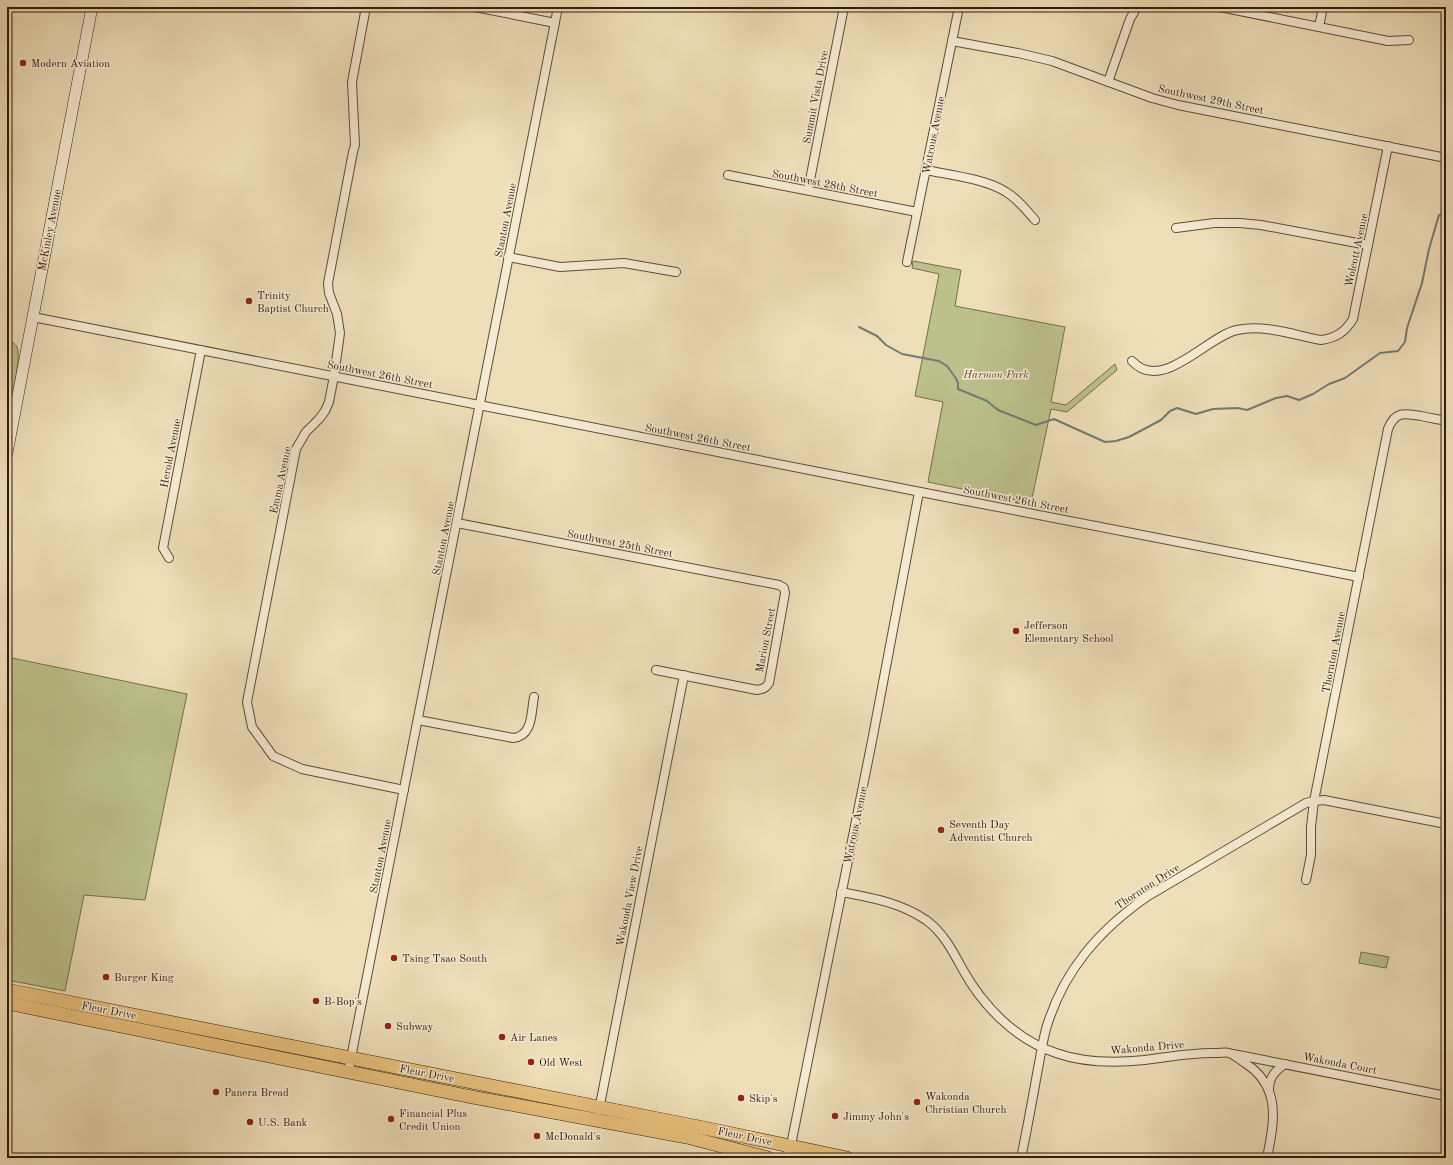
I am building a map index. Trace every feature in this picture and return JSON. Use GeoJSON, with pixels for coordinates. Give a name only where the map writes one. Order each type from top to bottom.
{"type":"FeatureCollection","features":[{"type":"Feature","properties":{"kind":"main road","name":"McKinley Avenue"},"geometry":{"type":"LineString","coordinates":[[7,453],[92,7]]}},
{"type":"Feature","properties":{"kind":"main road","name":"Fleur Drive"},"geometry":{"type":"LineString","coordinates":[[7,990],[599,1107],[790,1152],[847,1158]]}},
{"type":"Feature","properties":{"kind":"main road","name":"Fleur Drive"},"geometry":{"type":"LineString","coordinates":[[7,1003],[348,1073],[687,1137],[768,1158]]}},
{"type":"Feature","properties":{"kind":"street","name":"Emma Avenue"},"geometry":{"type":"LineString","coordinates":[[366,7],[352,82],[355,145],[328,284],[328,293],[337,314],[340,333],[334,376],[329,402],[325,411],[306,432],[296,449],[247,702],[252,727],[273,756],[302,769],[404,790]]}},
{"type":"Feature","properties":{"kind":"street"},"geometry":{"type":"LineString","coordinates":[[475,7],[555,23]]}},
{"type":"Feature","properties":{"kind":"street","name":"Stanton Avenue"},"geometry":{"type":"LineString","coordinates":[[348,1073],[558,7]]}},
{"type":"Feature","properties":{"kind":"street","name":"Summit Vista Drive"},"geometry":{"type":"LineString","coordinates":[[808,190],[844,7]]}},
{"type":"Feature","properties":{"kind":"street","name":"Watrous Avenue"},"geometry":{"type":"LineString","coordinates":[[907,262],[959,7]]}},
{"type":"Feature","properties":{"kind":"street"},"geometry":{"type":"LineString","coordinates":[[1108,82],[1130,19],[1137,7]]}},
{"type":"Feature","properties":{"kind":"street"},"geometry":{"type":"LineString","coordinates":[[1220,7],[1388,41],[1408,40]]}},
{"type":"Feature","properties":{"kind":"street"},"geometry":{"type":"LineString","coordinates":[[1319,27],[1323,7]]}},
{"type":"Feature","properties":{"kind":"street","name":"Southwest 29th Street"},"geometry":{"type":"LineString","coordinates":[[952,41],[1052,61],[1152,98],[1178,105],[1446,158]]}},
{"type":"Feature","properties":{"kind":"street","name":"Wolcott Avenue"},"geometry":{"type":"LineString","coordinates":[[1132,361],[1138,368],[1144,370],[1166,370],[1222,336],[1235,330],[1249,328],[1263,328],[1321,340],[1330,339],[1340,334],[1349,326],[1353,319],[1388,146]]}},
{"type":"Feature","properties":{"kind":"street"},"geometry":{"type":"LineString","coordinates":[[926,170],[992,185],[1006,192],[1019,202],[1035,220]]}},
{"type":"Feature","properties":{"kind":"street","name":"Southwest 28th Street"},"geometry":{"type":"LineString","coordinates":[[728,175],[918,212]]}},
{"type":"Feature","properties":{"kind":"street"},"geometry":{"type":"LineString","coordinates":[[1176,228],[1214,223],[1240,223],[1261,225],[1368,245]]}},
{"type":"Feature","properties":{"kind":"street"},"geometry":{"type":"LineString","coordinates":[[508,257],[560,267],[624,263],[676,272]]}},
{"type":"Feature","properties":{"kind":"street","name":"Southwest 26th Street"},"geometry":{"type":"LineString","coordinates":[[33,317],[919,492],[1359,577]]}},
{"type":"Feature","properties":{"kind":"street","name":"Herold Avenue"},"geometry":{"type":"LineString","coordinates":[[168,558],[164,548],[201,350]]}},
{"type":"Feature","properties":{"kind":"street","name":"Thornton Avenue"},"geometry":{"type":"LineString","coordinates":[[1306,880],[1311,855],[1311,827],[1314,801],[1388,429],[1395,418],[1406,413],[1446,421]]}},
{"type":"Feature","properties":{"kind":"street","name":"Watrous Avenue"},"geometry":{"type":"LineString","coordinates":[[790,1152],[919,492]]}},
{"type":"Feature","properties":{"kind":"street","name":"Southwest 25th Street"},"geometry":{"type":"LineString","coordinates":[[457,523],[779,585]]}},
{"type":"Feature","properties":{"kind":"street","name":"Marion Street"},"geometry":{"type":"LineString","coordinates":[[684,675],[757,690],[767,686],[769,683],[785,593],[784,588],[779,585]]}},
{"type":"Feature","properties":{"kind":"street"},"geometry":{"type":"LineString","coordinates":[[656,670],[684,675]]}},
{"type":"Feature","properties":{"kind":"street","name":"Wakonda View Drive"},"geometry":{"type":"LineString","coordinates":[[597,1121],[684,675]]}},
{"type":"Feature","properties":{"kind":"street"},"geometry":{"type":"LineString","coordinates":[[418,720],[513,738],[525,734],[529,728],[534,697]]}},
{"type":"Feature","properties":{"kind":"street"},"geometry":{"type":"LineString","coordinates":[[1314,801],[1324,800],[1446,824]]}},
{"type":"Feature","properties":{"kind":"street","name":"Thornton Drive"},"geometry":{"type":"LineString","coordinates":[[1021,1158],[1046,1030],[1053,1009],[1065,984],[1077,964],[1092,944],[1109,926],[1148,896],[1306,803],[1314,801]]}},
{"type":"Feature","properties":{"kind":"street","name":"Wakonda Drive"},"geometry":{"type":"LineString","coordinates":[[841,892],[896,904],[927,921],[936,928],[950,946],[974,988],[986,1004],[1015,1031],[1042,1048],[1056,1054],[1099,1061],[1122,1062],[1191,1054],[1229,1053]]}},
{"type":"Feature","properties":{"kind":"street"},"geometry":{"type":"LineString","coordinates":[[1229,1053],[1252,1069],[1261,1078],[1269,1091]]}},
{"type":"Feature","properties":{"kind":"street","name":"Wakonda Court"},"geometry":{"type":"LineString","coordinates":[[1229,1053],[1446,1096]]}},
{"type":"Feature","properties":{"kind":"street"},"geometry":{"type":"LineString","coordinates":[[1267,1158],[1274,1115],[1269,1091],[1269,1082],[1272,1075],[1286,1064]]}},
{"type":"Feature","properties":{"kind":"green space","name":"Harmon Park"},"geometry":{"type":"Polygon","coordinates":[[[913,261],[961,270],[955,306],[1065,327],[1051,402],[1066,405],[1115,364],[1117,370],[1067,412],[1051,409],[1031,503],[928,482],[943,402],[915,396],[939,274],[912,268],[913,261]]]}},
{"type":"Feature","properties":{"kind":"green space"},"geometry":{"type":"Polygon","coordinates":[[[7,341],[11,342],[17,347],[18,361],[7,419],[7,341]]]}},
{"type":"Feature","properties":{"kind":"green space"},"geometry":{"type":"Polygon","coordinates":[[[7,657],[187,694],[145,900],[84,895],[65,991],[7,980],[7,657]]]}},
{"type":"Feature","properties":{"kind":"green space"},"geometry":{"type":"Polygon","coordinates":[[[1361,952],[1389,957],[1386,968],[1359,963],[1361,952]]]}},
{"type":"Feature","properties":{"kind":"waterway"},"geometry":{"type":"LineString","coordinates":[[859,327],[877,336],[886,345],[902,354],[939,361],[947,366],[955,377],[958,383],[958,389],[987,401],[998,410],[1036,425],[1054,419],[1105,442],[1116,441],[1129,437],[1161,420],[1170,411],[1177,408],[1196,414],[1213,409],[1238,408],[1247,410],[1276,398],[1287,396],[1299,400],[1313,394],[1329,384],[1345,378],[1380,353],[1398,351],[1405,342],[1407,328],[1422,283],[1429,249],[1439,215],[1446,214]]}},
{"type":"Feature","properties":{"kind":"place","name":"Modern Aviation"},"geometry":{"type":"Point","coordinates":[23,63]}},
{"type":"Feature","properties":{"kind":"place","name":"Trinity Baptist Church"},"geometry":{"type":"Point","coordinates":[249,301]}},
{"type":"Feature","properties":{"kind":"place","name":"Jefferson Elementary School"},"geometry":{"type":"Point","coordinates":[1016,631]}},
{"type":"Feature","properties":{"kind":"place","name":"Seventh Day Adventist Church"},"geometry":{"type":"Point","coordinates":[941,830]}},
{"type":"Feature","properties":{"kind":"place","name":"Tsing Tsao South"},"geometry":{"type":"Point","coordinates":[394,958]}},
{"type":"Feature","properties":{"kind":"place","name":"Burger King"},"geometry":{"type":"Point","coordinates":[106,977]}},
{"type":"Feature","properties":{"kind":"place","name":"B-Bop's"},"geometry":{"type":"Point","coordinates":[316,1001]}},
{"type":"Feature","properties":{"kind":"place","name":"Subway"},"geometry":{"type":"Point","coordinates":[388,1026]}},
{"type":"Feature","properties":{"kind":"place","name":"Air Lanes"},"geometry":{"type":"Point","coordinates":[502,1037]}},
{"type":"Feature","properties":{"kind":"place","name":"Old West"},"geometry":{"type":"Point","coordinates":[531,1062]}},
{"type":"Feature","properties":{"kind":"place","name":"Panera Bread"},"geometry":{"type":"Point","coordinates":[216,1092]}},
{"type":"Feature","properties":{"kind":"place","name":"Skip's"},"geometry":{"type":"Point","coordinates":[741,1098]}},
{"type":"Feature","properties":{"kind":"place","name":"Wakonda Christian Church"},"geometry":{"type":"Point","coordinates":[917,1102]}},
{"type":"Feature","properties":{"kind":"place","name":"Jimmy John's"},"geometry":{"type":"Point","coordinates":[835,1116]}},
{"type":"Feature","properties":{"kind":"place","name":"Financial Plus Credit Union"},"geometry":{"type":"Point","coordinates":[391,1119]}},
{"type":"Feature","properties":{"kind":"place","name":"U.S. Bank"},"geometry":{"type":"Point","coordinates":[250,1122]}},
{"type":"Feature","properties":{"kind":"place","name":"McDonald's"},"geometry":{"type":"Point","coordinates":[537,1136]}}]}
